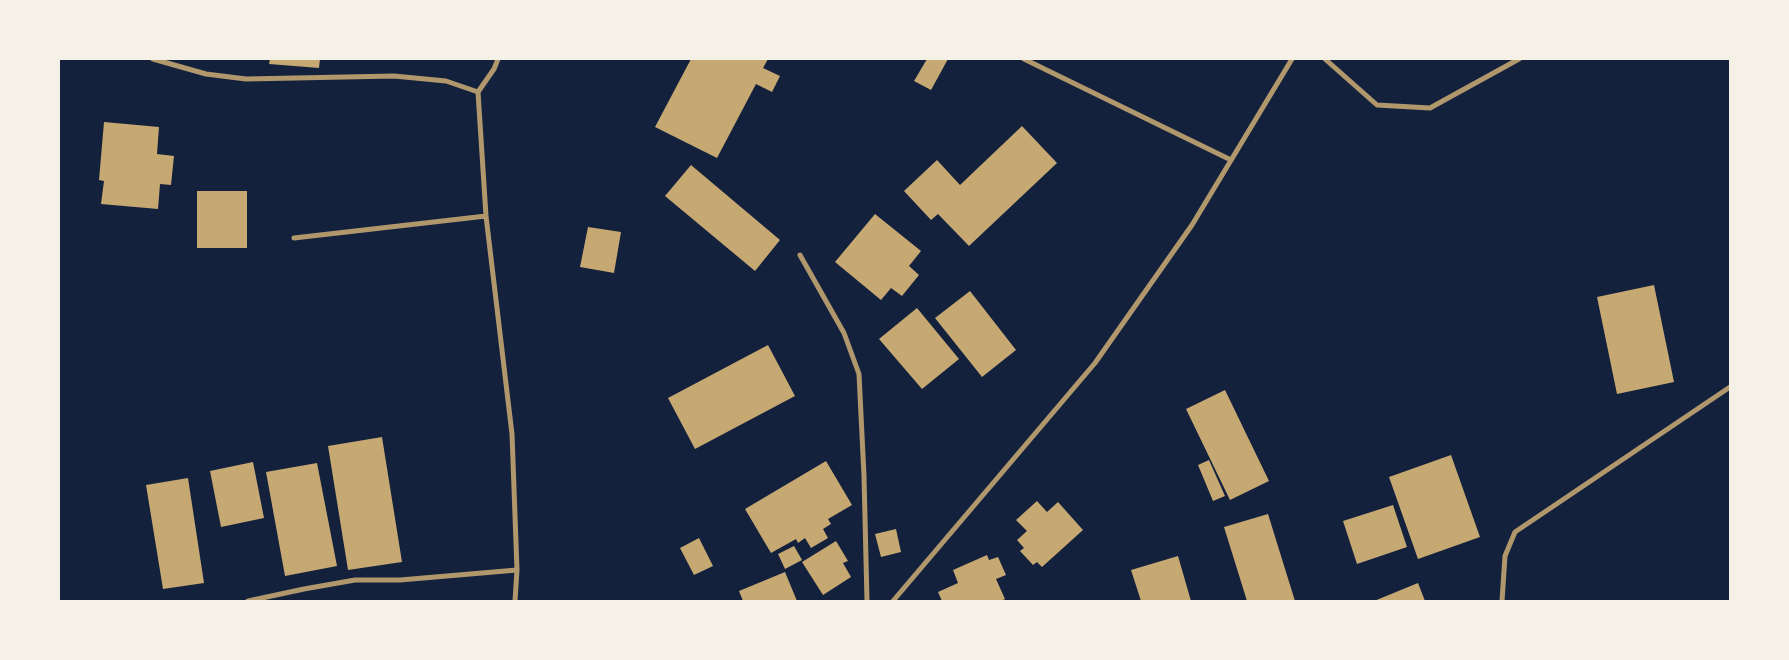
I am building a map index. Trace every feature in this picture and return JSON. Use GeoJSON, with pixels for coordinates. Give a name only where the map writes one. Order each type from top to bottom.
{"type":"FeatureCollection","features":[{"type":"Feature","properties":{"kind":"street"},"geometry":{"type":"LineString","coordinates":[[153,59],[206,74],[246,79],[394,76],[446,81],[478,92]]}},
{"type":"Feature","properties":{"kind":"street"},"geometry":{"type":"LineString","coordinates":[[498,59],[494,69],[478,92],[486,216],[512,434],[517,570],[515,601]]}},
{"type":"Feature","properties":{"kind":"street"},"geometry":{"type":"LineString","coordinates":[[1024,59],[1231,160]]}},
{"type":"Feature","properties":{"kind":"street"},"geometry":{"type":"LineString","coordinates":[[893,601],[1095,363],[1192,225],[1292,59]]}},
{"type":"Feature","properties":{"kind":"street"},"geometry":{"type":"LineString","coordinates":[[1325,59],[1376,105],[1430,108],[1519,59]]}},
{"type":"Feature","properties":{"kind":"street"},"geometry":{"type":"LineString","coordinates":[[294,238],[486,216]]}},
{"type":"Feature","properties":{"kind":"street"},"geometry":{"type":"LineString","coordinates":[[800,255],[844,333],[859,374],[867,601]]}},
{"type":"Feature","properties":{"kind":"street"},"geometry":{"type":"LineString","coordinates":[[1502,601],[1505,556],[1515,532],[1730,387]]}},
{"type":"Feature","properties":{"kind":"street"},"geometry":{"type":"LineString","coordinates":[[248,601],[354,580],[400,580],[517,570]]}},
{"type":"Feature","properties":{"kind":"building"},"geometry":{"type":"Polygon","coordinates":[[[270,59],[320,59],[319,68],[269,64],[270,59]]]}},
{"type":"Feature","properties":{"kind":"building"},"geometry":{"type":"Polygon","coordinates":[[[691,59],[768,59],[763,68],[780,76],[772,92],[756,84],[717,158],[655,127],[691,59]]]}},
{"type":"Feature","properties":{"kind":"building"},"geometry":{"type":"Polygon","coordinates":[[[927,59],[948,59],[931,90],[914,81],[927,59]]]}},
{"type":"Feature","properties":{"kind":"building"},"geometry":{"type":"Polygon","coordinates":[[[104,122],[159,127],[157,154],[174,156],[171,185],[160,184],[158,209],[101,204],[104,181],[99,180],[104,122]]]}},
{"type":"Feature","properties":{"kind":"building"},"geometry":{"type":"Polygon","coordinates":[[[1022,126],[1057,163],[969,246],[938,214],[931,220],[904,191],[937,160],[960,185],[1022,126]]]}},
{"type":"Feature","properties":{"kind":"building"},"geometry":{"type":"Polygon","coordinates":[[[691,165],[780,240],[755,271],[665,196],[691,165]]]}},
{"type":"Feature","properties":{"kind":"building"},"geometry":{"type":"Polygon","coordinates":[[[197,191],[247,191],[247,248],[197,248],[197,191]]]}},
{"type":"Feature","properties":{"kind":"building"},"geometry":{"type":"Polygon","coordinates":[[[875,214],[921,251],[909,266],[919,275],[902,296],[891,288],[881,300],[835,262],[875,214]]]}},
{"type":"Feature","properties":{"kind":"building"},"geometry":{"type":"Polygon","coordinates":[[[588,227],[621,232],[614,273],[580,267],[588,227]]]}},
{"type":"Feature","properties":{"kind":"building"},"geometry":{"type":"Polygon","coordinates":[[[1654,285],[1674,382],[1617,394],[1597,297],[1654,285]]]}},
{"type":"Feature","properties":{"kind":"building"},"geometry":{"type":"Polygon","coordinates":[[[970,291],[1016,350],[982,377],[935,318],[970,291]]]}},
{"type":"Feature","properties":{"kind":"building"},"geometry":{"type":"Polygon","coordinates":[[[917,308],[959,359],[922,389],[879,339],[917,308]]]}},
{"type":"Feature","properties":{"kind":"building"},"geometry":{"type":"Polygon","coordinates":[[[768,345],[795,396],[695,449],[668,398],[768,345]]]}},
{"type":"Feature","properties":{"kind":"building"},"geometry":{"type":"Polygon","coordinates":[[[1225,390],[1269,481],[1230,500],[1186,409],[1225,390]]]}},
{"type":"Feature","properties":{"kind":"building"},"geometry":{"type":"Polygon","coordinates":[[[382,437],[402,562],[348,570],[328,446],[382,437]]]}},
{"type":"Feature","properties":{"kind":"building"},"geometry":{"type":"Polygon","coordinates":[[[1451,455],[1480,537],[1418,559],[1389,477],[1451,455]]]}},
{"type":"Feature","properties":{"kind":"building"},"geometry":{"type":"Polygon","coordinates":[[[1209,460],[1225,496],[1213,501],[1198,465],[1209,460]]]}},
{"type":"Feature","properties":{"kind":"building"},"geometry":{"type":"Polygon","coordinates":[[[826,461],[852,505],[828,519],[831,524],[823,529],[828,538],[811,548],[805,538],[798,543],[796,539],[771,553],[745,509],[826,461]]]}},
{"type":"Feature","properties":{"kind":"building"},"geometry":{"type":"Polygon","coordinates":[[[253,462],[264,518],[221,527],[210,471],[253,462]]]}},
{"type":"Feature","properties":{"kind":"building"},"geometry":{"type":"Polygon","coordinates":[[[317,463],[337,566],[285,576],[266,472],[317,463]]]}},
{"type":"Feature","properties":{"kind":"building"},"geometry":{"type":"Polygon","coordinates":[[[188,478],[204,583],[163,589],[146,485],[188,478]]]}},
{"type":"Feature","properties":{"kind":"building"},"geometry":{"type":"Polygon","coordinates":[[[1037,501],[1047,512],[1058,502],[1083,530],[1042,567],[1037,562],[1033,565],[1020,551],[1024,548],[1017,540],[1027,531],[1016,520],[1037,501]]]}},
{"type":"Feature","properties":{"kind":"building"},"geometry":{"type":"Polygon","coordinates":[[[1393,505],[1407,547],[1357,564],[1343,521],[1393,505]]]}},
{"type":"Feature","properties":{"kind":"building"},"geometry":{"type":"Polygon","coordinates":[[[1268,514],[1295,601],[1247,601],[1224,527],[1268,514]]]}},
{"type":"Feature","properties":{"kind":"building"},"geometry":{"type":"Polygon","coordinates":[[[896,529],[901,552],[881,557],[875,534],[896,529]]]}},
{"type":"Feature","properties":{"kind":"building"},"geometry":{"type":"Polygon","coordinates":[[[699,538],[713,566],[694,575],[680,548],[699,538]]]}},
{"type":"Feature","properties":{"kind":"building"},"geometry":{"type":"Polygon","coordinates":[[[836,541],[848,561],[843,563],[851,577],[823,595],[802,562],[836,541]]]}},
{"type":"Feature","properties":{"kind":"building"},"geometry":{"type":"Polygon","coordinates":[[[794,546],[802,560],[785,569],[778,554],[794,546]]]}},
{"type":"Feature","properties":{"kind":"building"},"geometry":{"type":"Polygon","coordinates":[[[987,555],[989,560],[998,557],[1006,575],[996,579],[1005,599],[1001,601],[942,601],[938,592],[958,583],[953,570],[987,555]]]}},
{"type":"Feature","properties":{"kind":"building"},"geometry":{"type":"Polygon","coordinates":[[[1178,556],[1191,601],[1141,601],[1131,570],[1178,556]]]}},
{"type":"Feature","properties":{"kind":"building"},"geometry":{"type":"Polygon","coordinates":[[[785,572],[797,601],[743,601],[739,591],[785,572]]]}},
{"type":"Feature","properties":{"kind":"building"},"geometry":{"type":"Polygon","coordinates":[[[1418,583],[1425,601],[1374,601],[1418,583]]]}}]}
